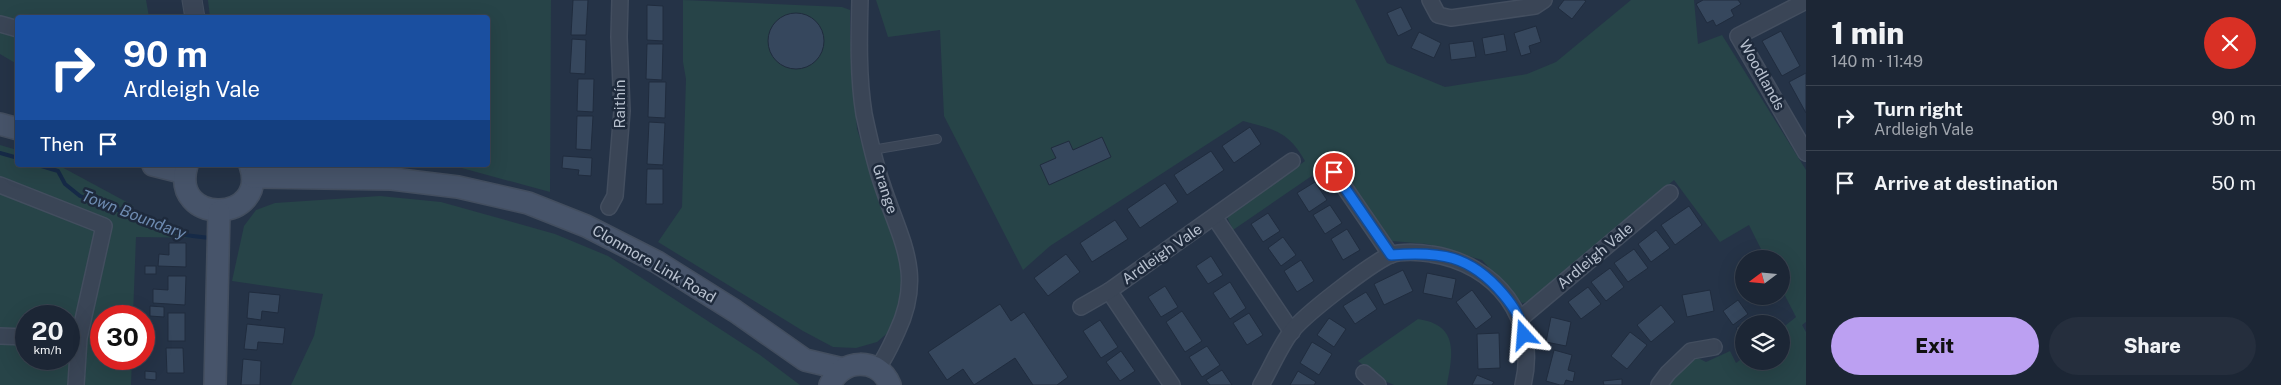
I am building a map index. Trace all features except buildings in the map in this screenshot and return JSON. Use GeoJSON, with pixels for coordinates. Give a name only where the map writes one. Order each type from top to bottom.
{"type":"FeatureCollection","features":[{"type":"Feature","properties":{"kind":"main road"},"geometry":{"type":"LineString","coordinates":[[0,124],[15,128]]}},
{"type":"Feature","properties":{"kind":"main road"},"geometry":{"type":"LineString","coordinates":[[170,167],[186,169],[185,183],[193,200],[200,206],[219,212],[230,210],[243,201],[252,187],[252,171]]}},
{"type":"Feature","properties":{"kind":"main road","name":"Clonmore Link Road"},"geometry":{"type":"LineString","coordinates":[[252,171],[392,179],[458,187],[528,203],[586,226],[657,262],[735,311],[805,360],[836,377]]}},
{"type":"Feature","properties":{"kind":"main road"},"geometry":{"type":"LineString","coordinates":[[215,385],[219,212]]}},
{"type":"Feature","properties":{"kind":"main road","name":"Clonmore Link Road"},"geometry":{"type":"LineString","coordinates":[[805,360],[820,385]]}},
{"type":"Feature","properties":{"kind":"main road"},"geometry":{"type":"LineString","coordinates":[[836,377],[860,364],[884,377]]}},
{"type":"Feature","properties":{"kind":"street"},"geometry":{"type":"LineString","coordinates":[[192,0],[194,15]]}},
{"type":"Feature","properties":{"kind":"street","name":"Raithín"},"geometry":{"type":"LineString","coordinates":[[609,207],[615,196],[622,111],[619,37],[620,0]]}},
{"type":"Feature","properties":{"kind":"street","name":"Grange"},"geometry":{"type":"LineString","coordinates":[[860,0],[860,46],[864,112],[881,183],[905,246],[911,280],[907,312],[886,358],[884,377]]}},
{"type":"Feature","properties":{"kind":"street"},"geometry":{"type":"LineString","coordinates":[[1430,0],[1438,15],[1451,18],[1535,6],[1544,0]]}},
{"type":"Feature","properties":{"kind":"street","name":"Woodlands"},"geometry":{"type":"LineString","coordinates":[[1806,1],[1738,36],[1806,153]]}},
{"type":"Feature","properties":{"kind":"street"},"geometry":{"type":"LineString","coordinates":[[0,24],[15,28]]}},
{"type":"Feature","properties":{"kind":"street","name":"Ardleigh Vale"},"geometry":{"type":"LineString","coordinates":[[1081,307],[1109,291],[1215,218],[1292,161]]}},
{"type":"Feature","properties":{"kind":"street"},"geometry":{"type":"LineString","coordinates":[[1334,172],[1391,255]]}},
{"type":"Feature","properties":{"kind":"street"},"geometry":{"type":"LineString","coordinates":[[0,185],[104,226],[80,316]]}},
{"type":"Feature","properties":{"kind":"street","name":"Ardleigh Vale"},"geometry":{"type":"LineString","coordinates":[[1521,318],[1670,193]]}},
{"type":"Feature","properties":{"kind":"street","name":"Ardleigh Vale"},"geometry":{"type":"LineString","coordinates":[[1215,218],[1292,332]]}},
{"type":"Feature","properties":{"kind":"street"},"geometry":{"type":"LineString","coordinates":[[1261,385],[1292,332],[1315,310],[1391,255],[1421,253],[1448,257],[1466,263],[1488,277],[1521,318],[1528,352],[1524,385]]}},
{"type":"Feature","properties":{"kind":"street","name":"Ardleigh Vale"},"geometry":{"type":"LineString","coordinates":[[1109,291],[1172,385]]}},
{"type":"Feature","properties":{"kind":"street"},"geometry":{"type":"LineString","coordinates":[[0,336],[15,337]]}},
{"type":"Feature","properties":{"kind":"street"},"geometry":{"type":"LineString","coordinates":[[1659,385],[1668,373],[1691,351],[1714,347]]}},
{"type":"Feature","properties":{"kind":"street"},"geometry":{"type":"LineString","coordinates":[[75,370],[76,385]]}},
{"type":"Feature","properties":{"kind":"street"},"geometry":{"type":"LineString","coordinates":[[1364,373],[1378,385]]}},
{"type":"Feature","properties":{"kind":"lane"},"geometry":{"type":"LineString","coordinates":[[872,150],[937,139]]}},
{"type":"Feature","properties":{"kind":"green space"},"geometry":{"type":"Polygon","coordinates":[[[0,0],[146,0],[149,15],[15,15],[15,63],[0,54],[0,0]]]}},
{"type":"Feature","properties":{"kind":"green space"},"geometry":{"type":"Polygon","coordinates":[[[208,0],[551,0],[550,192],[458,167],[490,167],[490,15],[210,15],[208,0]]]}},
{"type":"Feature","properties":{"kind":"green space"},"geometry":{"type":"Polygon","coordinates":[[[683,0],[842,7],[850,10],[857,129],[901,264],[902,301],[891,330],[877,342],[856,348],[833,347],[803,331],[658,242],[682,207],[686,79],[683,62],[683,0]]]}},
{"type":"Feature","properties":{"kind":"green space"},"geometry":{"type":"Polygon","coordinates":[[[876,0],[1355,0],[1387,63],[1445,87],[1527,74],[1556,62],[1631,0],[1694,0],[1698,44],[1722,35],[1806,170],[1806,322],[1802,325],[1806,332],[1806,385],[1667,385],[1696,357],[1706,362],[1730,351],[1735,361],[1735,370],[1790,370],[1790,322],[1796,317],[1790,305],[1790,250],[1762,250],[1749,225],[1720,242],[1674,180],[1531,302],[1522,303],[1482,260],[1427,244],[1392,241],[1335,160],[1233,230],[1227,217],[1305,161],[1293,144],[1280,133],[1243,121],[1050,246],[1023,270],[944,116],[940,30],[888,37],[876,0]]]}},
{"type":"Feature","properties":{"kind":"green space"},"geometry":{"type":"Polygon","coordinates":[[[0,145],[15,149],[15,167],[62,167],[134,206],[111,208],[184,235],[210,238],[136,237],[133,305],[90,305],[90,370],[132,370],[131,385],[0,385],[0,145]]]}},
{"type":"Feature","properties":{"kind":"green space"},"geometry":{"type":"Polygon","coordinates":[[[380,196],[441,202],[555,234],[608,256],[760,355],[800,385],[291,385],[314,336],[323,294],[232,281],[244,226],[256,210],[275,203],[380,196]]]}},
{"type":"Feature","properties":{"kind":"green space"},"geometry":{"type":"Polygon","coordinates":[[[1418,319],[1441,327],[1447,334],[1450,343],[1451,362],[1447,385],[1394,385],[1382,380],[1358,361],[1418,319]]]}},
{"type":"Feature","properties":{"kind":"waterway","name":"Town Boundary"},"geometry":{"type":"LineString","coordinates":[[0,153],[15,157]]}},
{"type":"Feature","properties":{"kind":"waterway","name":"Town Boundary"},"geometry":{"type":"LineString","coordinates":[[45,167],[58,171],[65,184],[80,196],[184,235],[210,238]]}},
{"type":"Feature","properties":{"kind":"route"},"geometry":{"type":"LineString","coordinates":[[1334,172],[1391,255],[1421,253],[1448,257],[1466,263],[1488,277],[1507,300],[1521,318],[1524,335]]}}]}
